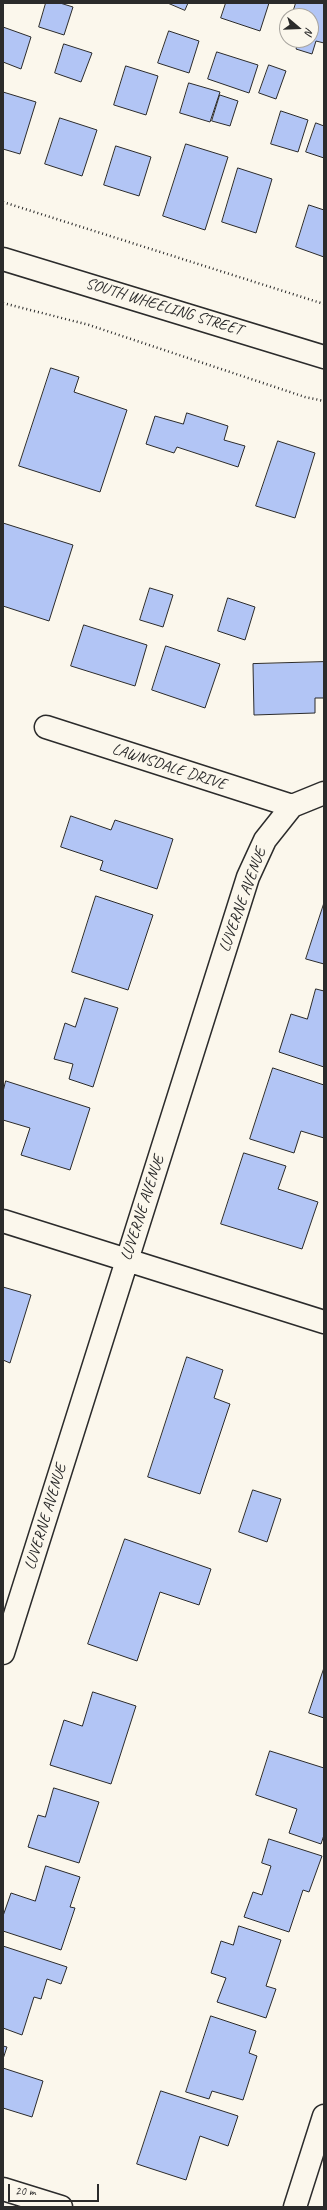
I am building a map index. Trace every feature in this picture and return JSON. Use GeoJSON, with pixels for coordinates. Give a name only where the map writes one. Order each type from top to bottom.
{"type":"FeatureCollection","features":[{"type":"Feature","properties":{"kind":"street","name":"SOUTH WHEELING STREET"},"geometry":{"type":"LineString","coordinates":[[3,258],[324,357]]}},
{"type":"Feature","properties":{"kind":"street","name":"LAWNSDALE DRIVE"},"geometry":{"type":"LineString","coordinates":[[46,727],[292,806]]}},
{"type":"Feature","properties":{"kind":"street","name":"LUVERNE AVENUE"},"geometry":{"type":"LineString","coordinates":[[3,1653],[248,877],[265,840],[292,806],[324,793]]}},
{"type":"Feature","properties":{"kind":"street"},"geometry":{"type":"LineString","coordinates":[[3,1221],[324,1322]]}},
{"type":"Feature","properties":{"kind":"street"},"geometry":{"type":"LineString","coordinates":[[295,2207],[324,2116]]}},
{"type":"Feature","properties":{"kind":"street"},"geometry":{"type":"LineString","coordinates":[[3,2189],[61,2207]]}},
{"type":"Feature","properties":{"kind":"path"},"geometry":{"type":"LineString","coordinates":[[3,202],[324,304]]}},
{"type":"Feature","properties":{"kind":"path"},"geometry":{"type":"LineString","coordinates":[[3,303],[89,325],[305,397],[324,401]]}},
{"type":"Feature","properties":{"kind":"building"},"geometry":{"type":"Polygon","coordinates":[[[46,3],[60,3],[73,7],[64,35],[39,27],[46,3]]]}},
{"type":"Feature","properties":{"kind":"building"},"geometry":{"type":"Polygon","coordinates":[[[168,3],[188,3],[185,10],[168,3]]]}},
{"type":"Feature","properties":{"kind":"building"},"geometry":{"type":"Polygon","coordinates":[[[226,3],[269,3],[260,31],[221,18],[226,3]]]}},
{"type":"Feature","properties":{"kind":"building"},"geometry":{"type":"Polygon","coordinates":[[[296,3],[324,3],[324,43],[319,42],[319,8],[294,8],[296,3]]]}},
{"type":"Feature","properties":{"kind":"building"},"geometry":{"type":"Polygon","coordinates":[[[3,27],[31,37],[21,69],[3,62],[3,27]]]}},
{"type":"Feature","properties":{"kind":"building"},"geometry":{"type":"Polygon","coordinates":[[[169,31],[199,41],[189,73],[158,63],[169,31]]]}},
{"type":"Feature","properties":{"kind":"building"},"geometry":{"type":"Polygon","coordinates":[[[64,44],[92,53],[81,82],[55,73],[64,44]]]}},
{"type":"Feature","properties":{"kind":"building"},"geometry":{"type":"Polygon","coordinates":[[[296,48],[314,48],[312,54],[296,48]]]}},
{"type":"Feature","properties":{"kind":"building"},"geometry":{"type":"Polygon","coordinates":[[[217,52],[258,65],[249,93],[208,79],[217,52]]]}},
{"type":"Feature","properties":{"kind":"building"},"geometry":{"type":"Polygon","coordinates":[[[269,65],[286,71],[276,99],[259,93],[269,65]]]}},
{"type":"Feature","properties":{"kind":"building"},"geometry":{"type":"Polygon","coordinates":[[[126,66],[158,76],[146,115],[114,105],[126,66]]]}},
{"type":"Feature","properties":{"kind":"building"},"geometry":{"type":"Polygon","coordinates":[[[189,83],[220,92],[210,122],[180,113],[189,83]]]}},
{"type":"Feature","properties":{"kind":"building"},"geometry":{"type":"Polygon","coordinates":[[[3,92],[36,102],[20,154],[3,149],[3,92]]]}},
{"type":"Feature","properties":{"kind":"building"},"geometry":{"type":"Polygon","coordinates":[[[220,95],[238,101],[230,126],[212,121],[220,95]]]}},
{"type":"Feature","properties":{"kind":"building"},"geometry":{"type":"Polygon","coordinates":[[[281,111],[308,120],[298,152],[271,144],[281,111]]]}},
{"type":"Feature","properties":{"kind":"building"},"geometry":{"type":"Polygon","coordinates":[[[60,118],[97,130],[82,176],[45,164],[60,118]]]}},
{"type":"Feature","properties":{"kind":"building"},"geometry":{"type":"Polygon","coordinates":[[[316,123],[324,126],[324,158],[306,152],[316,123]]]}},
{"type":"Feature","properties":{"kind":"building"},"geometry":{"type":"Polygon","coordinates":[[[186,144],[228,157],[205,230],[163,216],[186,144]]]}},
{"type":"Feature","properties":{"kind":"building"},"geometry":{"type":"Polygon","coordinates":[[[116,146],[151,157],[139,196],[104,185],[116,146]]]}},
{"type":"Feature","properties":{"kind":"building"},"geometry":{"type":"Polygon","coordinates":[[[238,168],[272,179],[256,233],[222,222],[238,168]]]}},
{"type":"Feature","properties":{"kind":"building"},"geometry":{"type":"Polygon","coordinates":[[[309,205],[324,210],[324,257],[296,247],[309,205]]]}},
{"type":"Feature","properties":{"kind":"building"},"geometry":{"type":"Polygon","coordinates":[[[51,368],[79,377],[74,392],[127,410],[100,492],[19,466],[51,368]]]}},
{"type":"Feature","properties":{"kind":"building"},"geometry":{"type":"Polygon","coordinates":[[[187,413],[228,426],[224,440],[245,446],[238,467],[177,447],[174,453],[146,444],[155,416],[183,424],[187,413]]]}},
{"type":"Feature","properties":{"kind":"building"},"geometry":{"type":"Polygon","coordinates":[[[278,441],[315,453],[295,518],[256,506],[278,441]]]}},
{"type":"Feature","properties":{"kind":"building"},"geometry":{"type":"Polygon","coordinates":[[[3,523],[73,545],[49,621],[3,606],[3,523]]]}},
{"type":"Feature","properties":{"kind":"building"},"geometry":{"type":"Polygon","coordinates":[[[150,588],[173,595],[163,627],[140,620],[150,588]]]}},
{"type":"Feature","properties":{"kind":"building"},"geometry":{"type":"Polygon","coordinates":[[[228,598],[255,607],[245,640],[218,631],[228,598]]]}},
{"type":"Feature","properties":{"kind":"building"},"geometry":{"type":"Polygon","coordinates":[[[84,625],[147,645],[135,686],[71,666],[84,625]]]}},
{"type":"Feature","properties":{"kind":"building"},"geometry":{"type":"Polygon","coordinates":[[[166,646],[220,664],[205,708],[152,690],[166,646]]]}},
{"type":"Feature","properties":{"kind":"building"},"geometry":{"type":"Polygon","coordinates":[[[324,662],[324,698],[315,698],[315,713],[254,715],[253,664],[324,662]]]}},
{"type":"Feature","properties":{"kind":"building"},"geometry":{"type":"Polygon","coordinates":[[[71,816],[111,830],[115,820],[173,839],[157,889],[100,870],[103,861],[61,847],[71,816]]]}},
{"type":"Feature","properties":{"kind":"building"},"geometry":{"type":"Polygon","coordinates":[[[96,896],[153,915],[128,990],[72,972],[96,896]]]}},
{"type":"Feature","properties":{"kind":"building"},"geometry":{"type":"Polygon","coordinates":[[[324,903],[324,964],[306,959],[324,903]]]}},
{"type":"Feature","properties":{"kind":"building"},"geometry":{"type":"Polygon","coordinates":[[[316,989],[324,991],[324,1067],[279,1052],[291,1014],[307,1019],[316,989]]]}},
{"type":"Feature","properties":{"kind":"building"},"geometry":{"type":"Polygon","coordinates":[[[85,998],[118,1008],[93,1087],[69,1079],[73,1064],[54,1059],[65,1023],[75,1027],[85,998]]]}},
{"type":"Feature","properties":{"kind":"building"},"geometry":{"type":"Polygon","coordinates":[[[273,1068],[324,1085],[324,1138],[301,1131],[294,1153],[250,1139],[273,1068]]]}},
{"type":"Feature","properties":{"kind":"building"},"geometry":{"type":"Polygon","coordinates":[[[6,1081],[90,1108],[70,1170],[21,1155],[30,1128],[3,1120],[3,1092],[6,1081]]]}},
{"type":"Feature","properties":{"kind":"building"},"geometry":{"type":"Polygon","coordinates":[[[244,1153],[286,1166],[278,1189],[318,1202],[302,1249],[221,1224],[244,1153]]]}},
{"type":"Feature","properties":{"kind":"building"},"geometry":{"type":"Polygon","coordinates":[[[3,1287],[31,1295],[10,1363],[3,1360],[3,1287]]]}},
{"type":"Feature","properties":{"kind":"building"},"geometry":{"type":"Polygon","coordinates":[[[187,1357],[223,1370],[214,1398],[230,1404],[200,1494],[148,1477],[187,1357]]]}},
{"type":"Feature","properties":{"kind":"building"},"geometry":{"type":"Polygon","coordinates":[[[253,1490],[281,1499],[267,1542],[239,1532],[253,1490]]]}},
{"type":"Feature","properties":{"kind":"building"},"geometry":{"type":"Polygon","coordinates":[[[125,1539],[211,1569],[199,1605],[160,1592],[137,1661],[88,1644],[125,1539]]]}},
{"type":"Feature","properties":{"kind":"building"},"geometry":{"type":"Polygon","coordinates":[[[324,1668],[324,1718],[309,1713],[324,1668]]]}},
{"type":"Feature","properties":{"kind":"building"},"geometry":{"type":"Polygon","coordinates":[[[93,1692],[136,1706],[111,1784],[50,1765],[64,1720],[82,1726],[93,1692]]]}},
{"type":"Feature","properties":{"kind":"building"},"geometry":{"type":"Polygon","coordinates":[[[270,1751],[324,1768],[324,1835],[321,1844],[289,1833],[297,1809],[256,1795],[270,1751]]]}},
{"type":"Feature","properties":{"kind":"building"},"geometry":{"type":"Polygon","coordinates":[[[54,1788],[99,1802],[79,1863],[28,1847],[38,1815],[45,1817],[54,1788]]]}},
{"type":"Feature","properties":{"kind":"building"},"geometry":{"type":"Polygon","coordinates":[[[269,1839],[322,1856],[309,1892],[303,1890],[289,1932],[244,1917],[253,1892],[262,1895],[271,1866],[262,1863],[269,1839]]]}},
{"type":"Feature","properties":{"kind":"building"},"geometry":{"type":"Polygon","coordinates":[[[46,1866],[80,1877],[70,1907],[75,1908],[61,1950],[3,1931],[3,1916],[11,1893],[35,1901],[46,1866]]]}},
{"type":"Feature","properties":{"kind":"building"},"geometry":{"type":"Polygon","coordinates":[[[239,1926],[281,1940],[266,1986],[276,1989],[266,2018],[217,2002],[226,1978],[211,1973],[221,1941],[233,1945],[239,1926]]]}},
{"type":"Feature","properties":{"kind":"building"},"geometry":{"type":"Polygon","coordinates":[[[3,1946],[67,1967],[61,1984],[47,1979],[41,1999],[34,1997],[22,2035],[3,2028],[3,1946]]]}},
{"type":"Feature","properties":{"kind":"building"},"geometry":{"type":"Polygon","coordinates":[[[211,2016],[256,2031],[249,2053],[257,2056],[243,2100],[212,2091],[209,2099],[186,2092],[211,2016]]]}},
{"type":"Feature","properties":{"kind":"building"},"geometry":{"type":"Polygon","coordinates":[[[3,2046],[7,2047],[3,2059],[3,2046]]]}},
{"type":"Feature","properties":{"kind":"building"},"geometry":{"type":"Polygon","coordinates":[[[3,2068],[43,2081],[32,2117],[3,2108],[3,2068]]]}},
{"type":"Feature","properties":{"kind":"building"},"geometry":{"type":"Polygon","coordinates":[[[161,2091],[238,2116],[228,2146],[200,2136],[186,2180],[137,2164],[161,2091]]]}}]}
